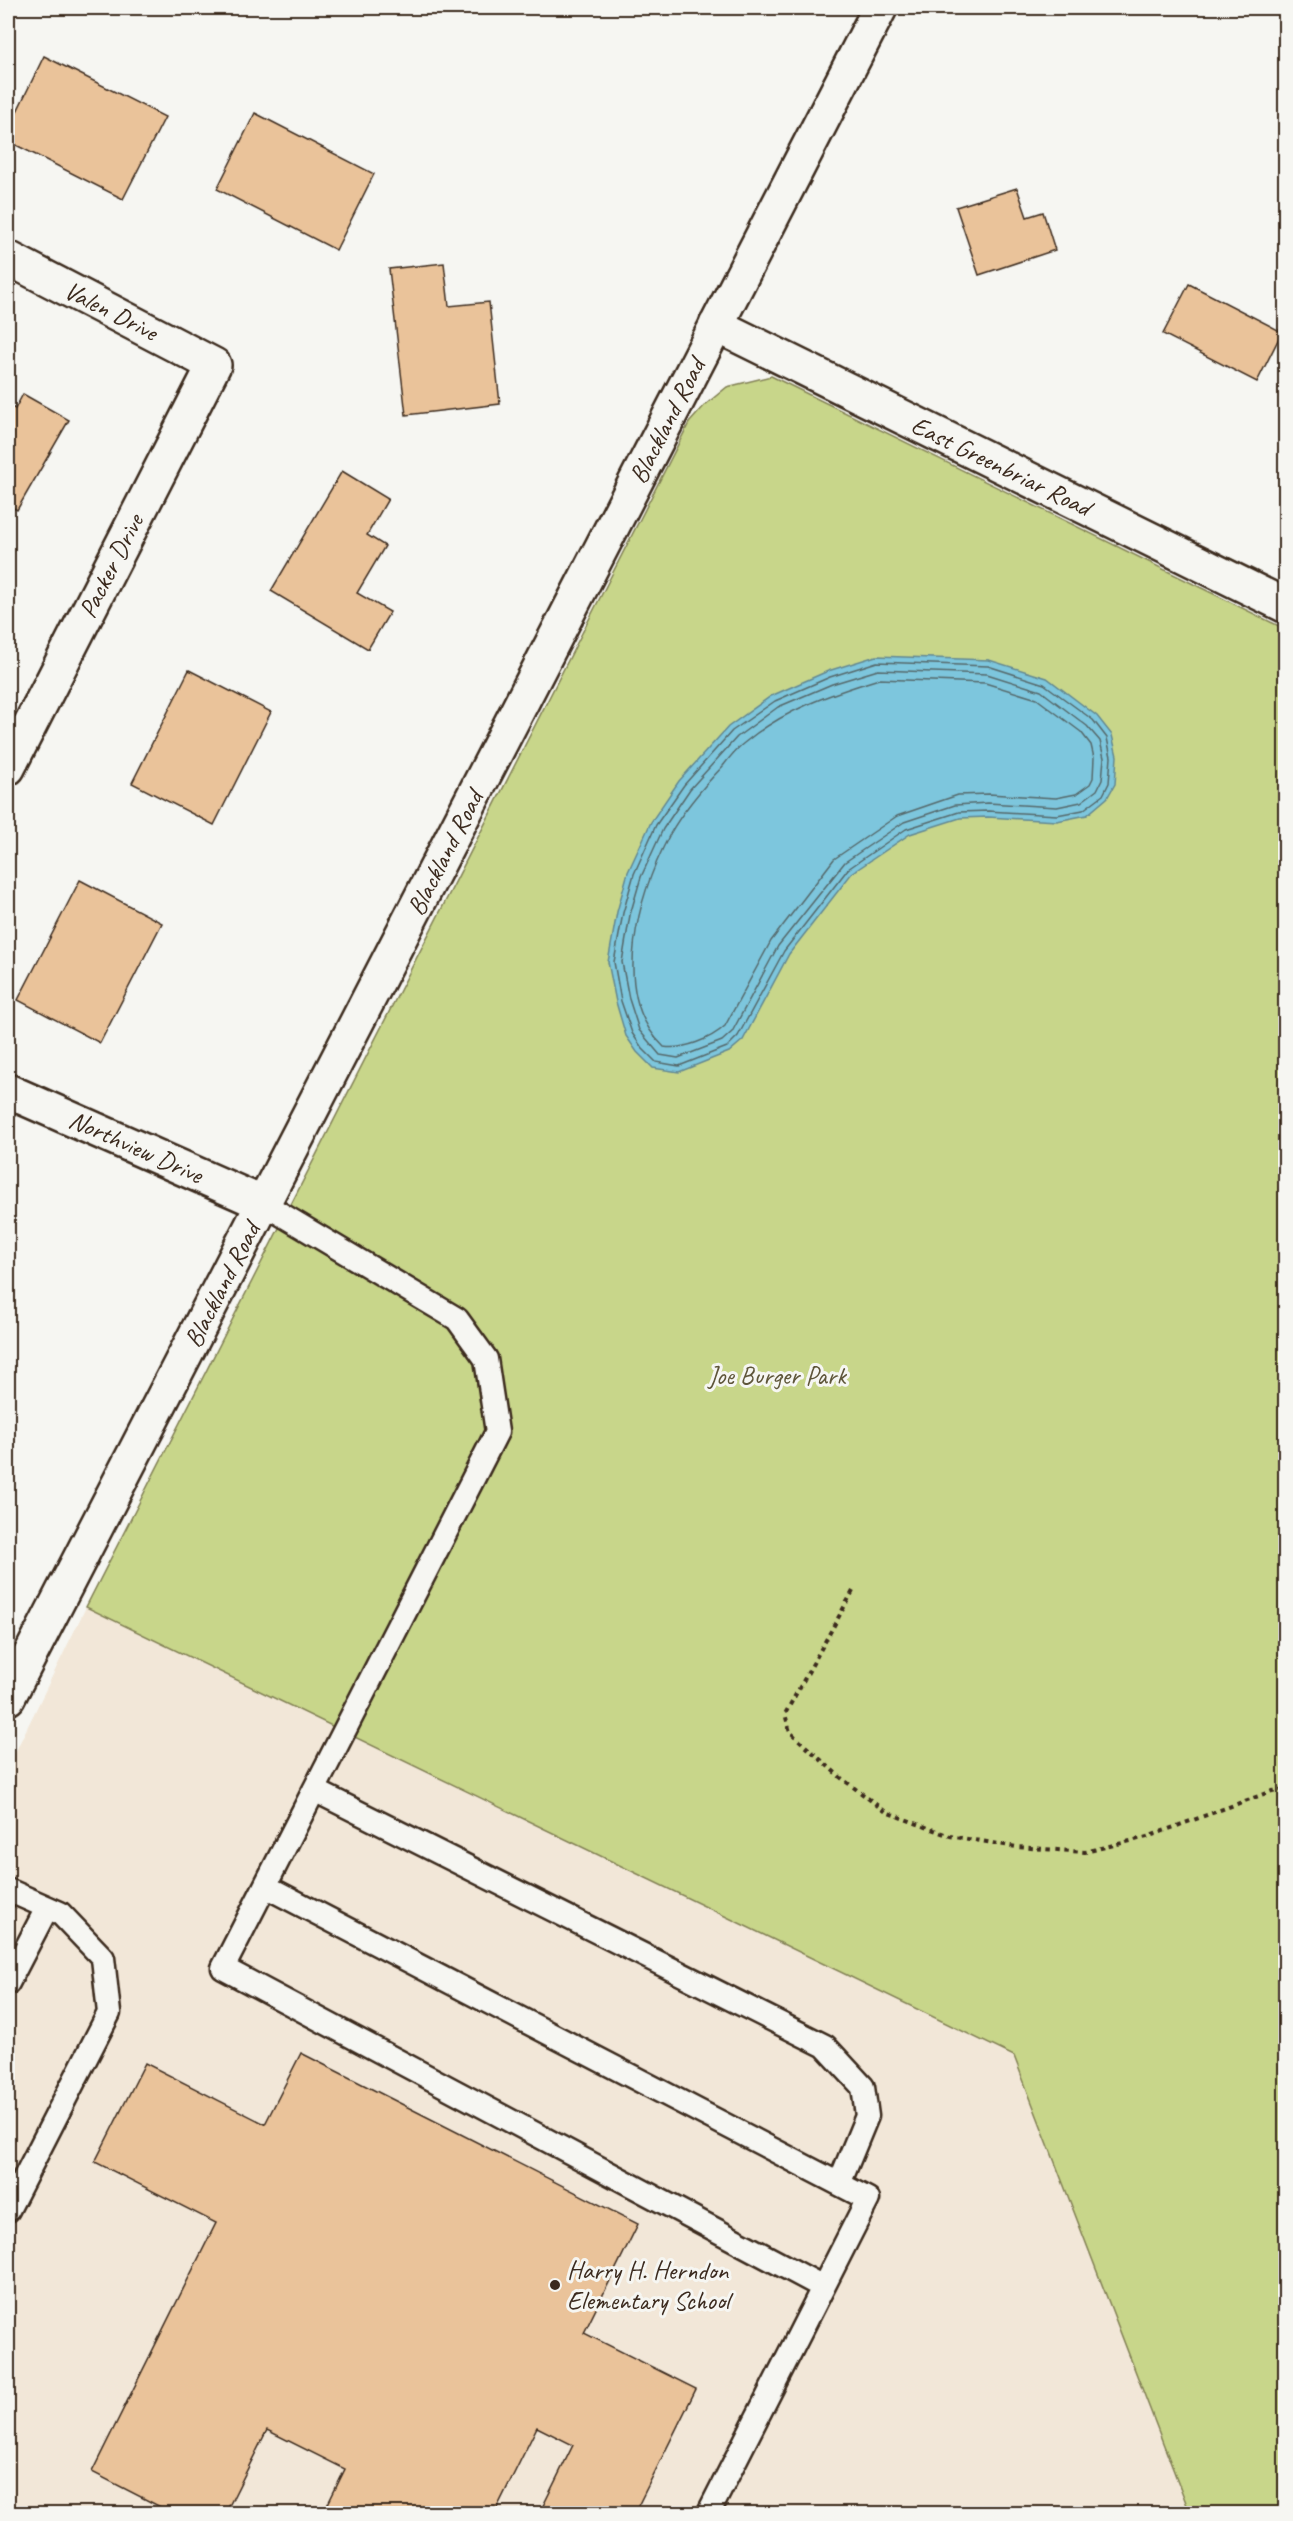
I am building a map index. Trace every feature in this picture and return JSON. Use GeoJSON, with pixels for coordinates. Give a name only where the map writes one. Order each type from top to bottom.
{"type":"FeatureCollection","features":[{"type":"Feature","properties":{"kind":"street","name":"Blackland Road"},"geometry":{"type":"LineString","coordinates":[[8,1698],[880,8]]}},
{"type":"Feature","properties":{"kind":"street","name":"Valen Drive"},"geometry":{"type":"LineString","coordinates":[[8,258],[214,364]]}},
{"type":"Feature","properties":{"kind":"street","name":"East Greenbriar Road"},"geometry":{"type":"LineString","coordinates":[[716,325],[1286,606]]}},
{"type":"Feature","properties":{"kind":"street","name":"Packer Drive"},"geometry":{"type":"LineString","coordinates":[[8,768],[214,364]]}},
{"type":"Feature","properties":{"kind":"street","name":"Northview Drive"},"geometry":{"type":"LineString","coordinates":[[8,1091],[264,1204]]}},
{"type":"Feature","properties":{"kind":"lane"},"geometry":{"type":"LineString","coordinates":[[264,1204],[457,1319],[486,1359],[497,1432],[223,1968],[823,2287]]}},
{"type":"Feature","properties":{"kind":"lane"},"geometry":{"type":"LineString","coordinates":[[314,1790],[825,2046],[863,2087],[867,2116],[839,2184]]}},
{"type":"Feature","properties":{"kind":"lane"},"geometry":{"type":"LineString","coordinates":[[265,1886],[868,2199],[708,2514]]}},
{"type":"Feature","properties":{"kind":"lane"},"geometry":{"type":"LineString","coordinates":[[8,1890],[60,1913],[103,1958],[109,2013],[8,2210]]}},
{"type":"Feature","properties":{"kind":"lane"},"geometry":{"type":"LineString","coordinates":[[8,1983],[47,1908]]}},
{"type":"Feature","properties":{"kind":"path"},"geometry":{"type":"LineString","coordinates":[[853,1591],[785,1714],[790,1732],[840,1777],[886,1812],[950,1836],[1017,1846],[1085,1852],[1146,1837],[1272,1791],[1286,1790]]}},
{"type":"Feature","properties":{"kind":"shaded area","name":"Harry H. Herndon Elementary School"},"geometry":{"type":"Polygon","coordinates":[[[86,1607],[1014,2056],[1190,2513],[8,2513],[8,1767],[86,1607]]]}},
{"type":"Feature","properties":{"kind":"green space","name":"Joe Burger Park"},"geometry":{"type":"Polygon","coordinates":[[[771,376],[1285,629],[1285,2513],[1190,2513],[1014,2056],[86,1607],[689,423],[705,405],[727,387],[771,376]]]}},
{"type":"Feature","properties":{"kind":"water"},"geometry":{"type":"Polygon","coordinates":[[[876,656],[989,660],[1047,678],[1097,716],[1112,735],[1117,756],[1115,784],[1107,798],[1087,815],[1057,821],[988,817],[960,818],[910,834],[852,873],[789,954],[743,1040],[729,1052],[679,1072],[653,1068],[637,1052],[626,1036],[608,962],[617,912],[628,872],[651,822],[679,781],[728,727],[771,696],[828,671],[876,656]]]}},
{"type":"Feature","properties":{"kind":"building"},"geometry":{"type":"Polygon","coordinates":[[[44,56],[165,117],[123,199],[8,141],[8,130],[44,56]]]}},
{"type":"Feature","properties":{"kind":"building"},"geometry":{"type":"Polygon","coordinates":[[[255,113],[374,174],[336,250],[217,189],[255,113]]]}},
{"type":"Feature","properties":{"kind":"building"},"geometry":{"type":"Polygon","coordinates":[[[1017,188],[1027,217],[1043,212],[1055,250],[979,275],[956,207],[1017,188]]]}},
{"type":"Feature","properties":{"kind":"building"},"geometry":{"type":"Polygon","coordinates":[[[444,263],[449,306],[489,302],[500,404],[406,415],[389,269],[444,263]]]}},
{"type":"Feature","properties":{"kind":"building"},"geometry":{"type":"Polygon","coordinates":[[[1189,284],[1282,332],[1257,382],[1163,334],[1189,284]]]}},
{"type":"Feature","properties":{"kind":"building"},"geometry":{"type":"Polygon","coordinates":[[[23,394],[69,420],[17,510],[8,505],[8,405],[15,409],[23,394]]]}},
{"type":"Feature","properties":{"kind":"building"},"geometry":{"type":"Polygon","coordinates":[[[342,471],[388,499],[367,535],[385,546],[357,593],[390,612],[368,649],[271,591],[342,471]]]}},
{"type":"Feature","properties":{"kind":"building"},"geometry":{"type":"Polygon","coordinates":[[[189,670],[271,712],[214,825],[132,783],[189,670]]]}},
{"type":"Feature","properties":{"kind":"building"},"geometry":{"type":"Polygon","coordinates":[[[80,880],[162,923],[100,1043],[18,1000],[80,880]]]}},
{"type":"Feature","properties":{"kind":"building"},"geometry":{"type":"Polygon","coordinates":[[[301,2053],[638,2224],[584,2333],[696,2389],[634,2514],[539,2514],[573,2445],[537,2427],[494,2514],[323,2514],[345,2469],[267,2430],[225,2514],[174,2514],[92,2472],[216,2223],[95,2162],[145,2063],[265,2124],[301,2053]]]}},
{"type":"Feature","properties":{"kind":"place","name":"Harry H. Herndon Elementary School"},"geometry":{"type":"Point","coordinates":[555,2285]}}]}
